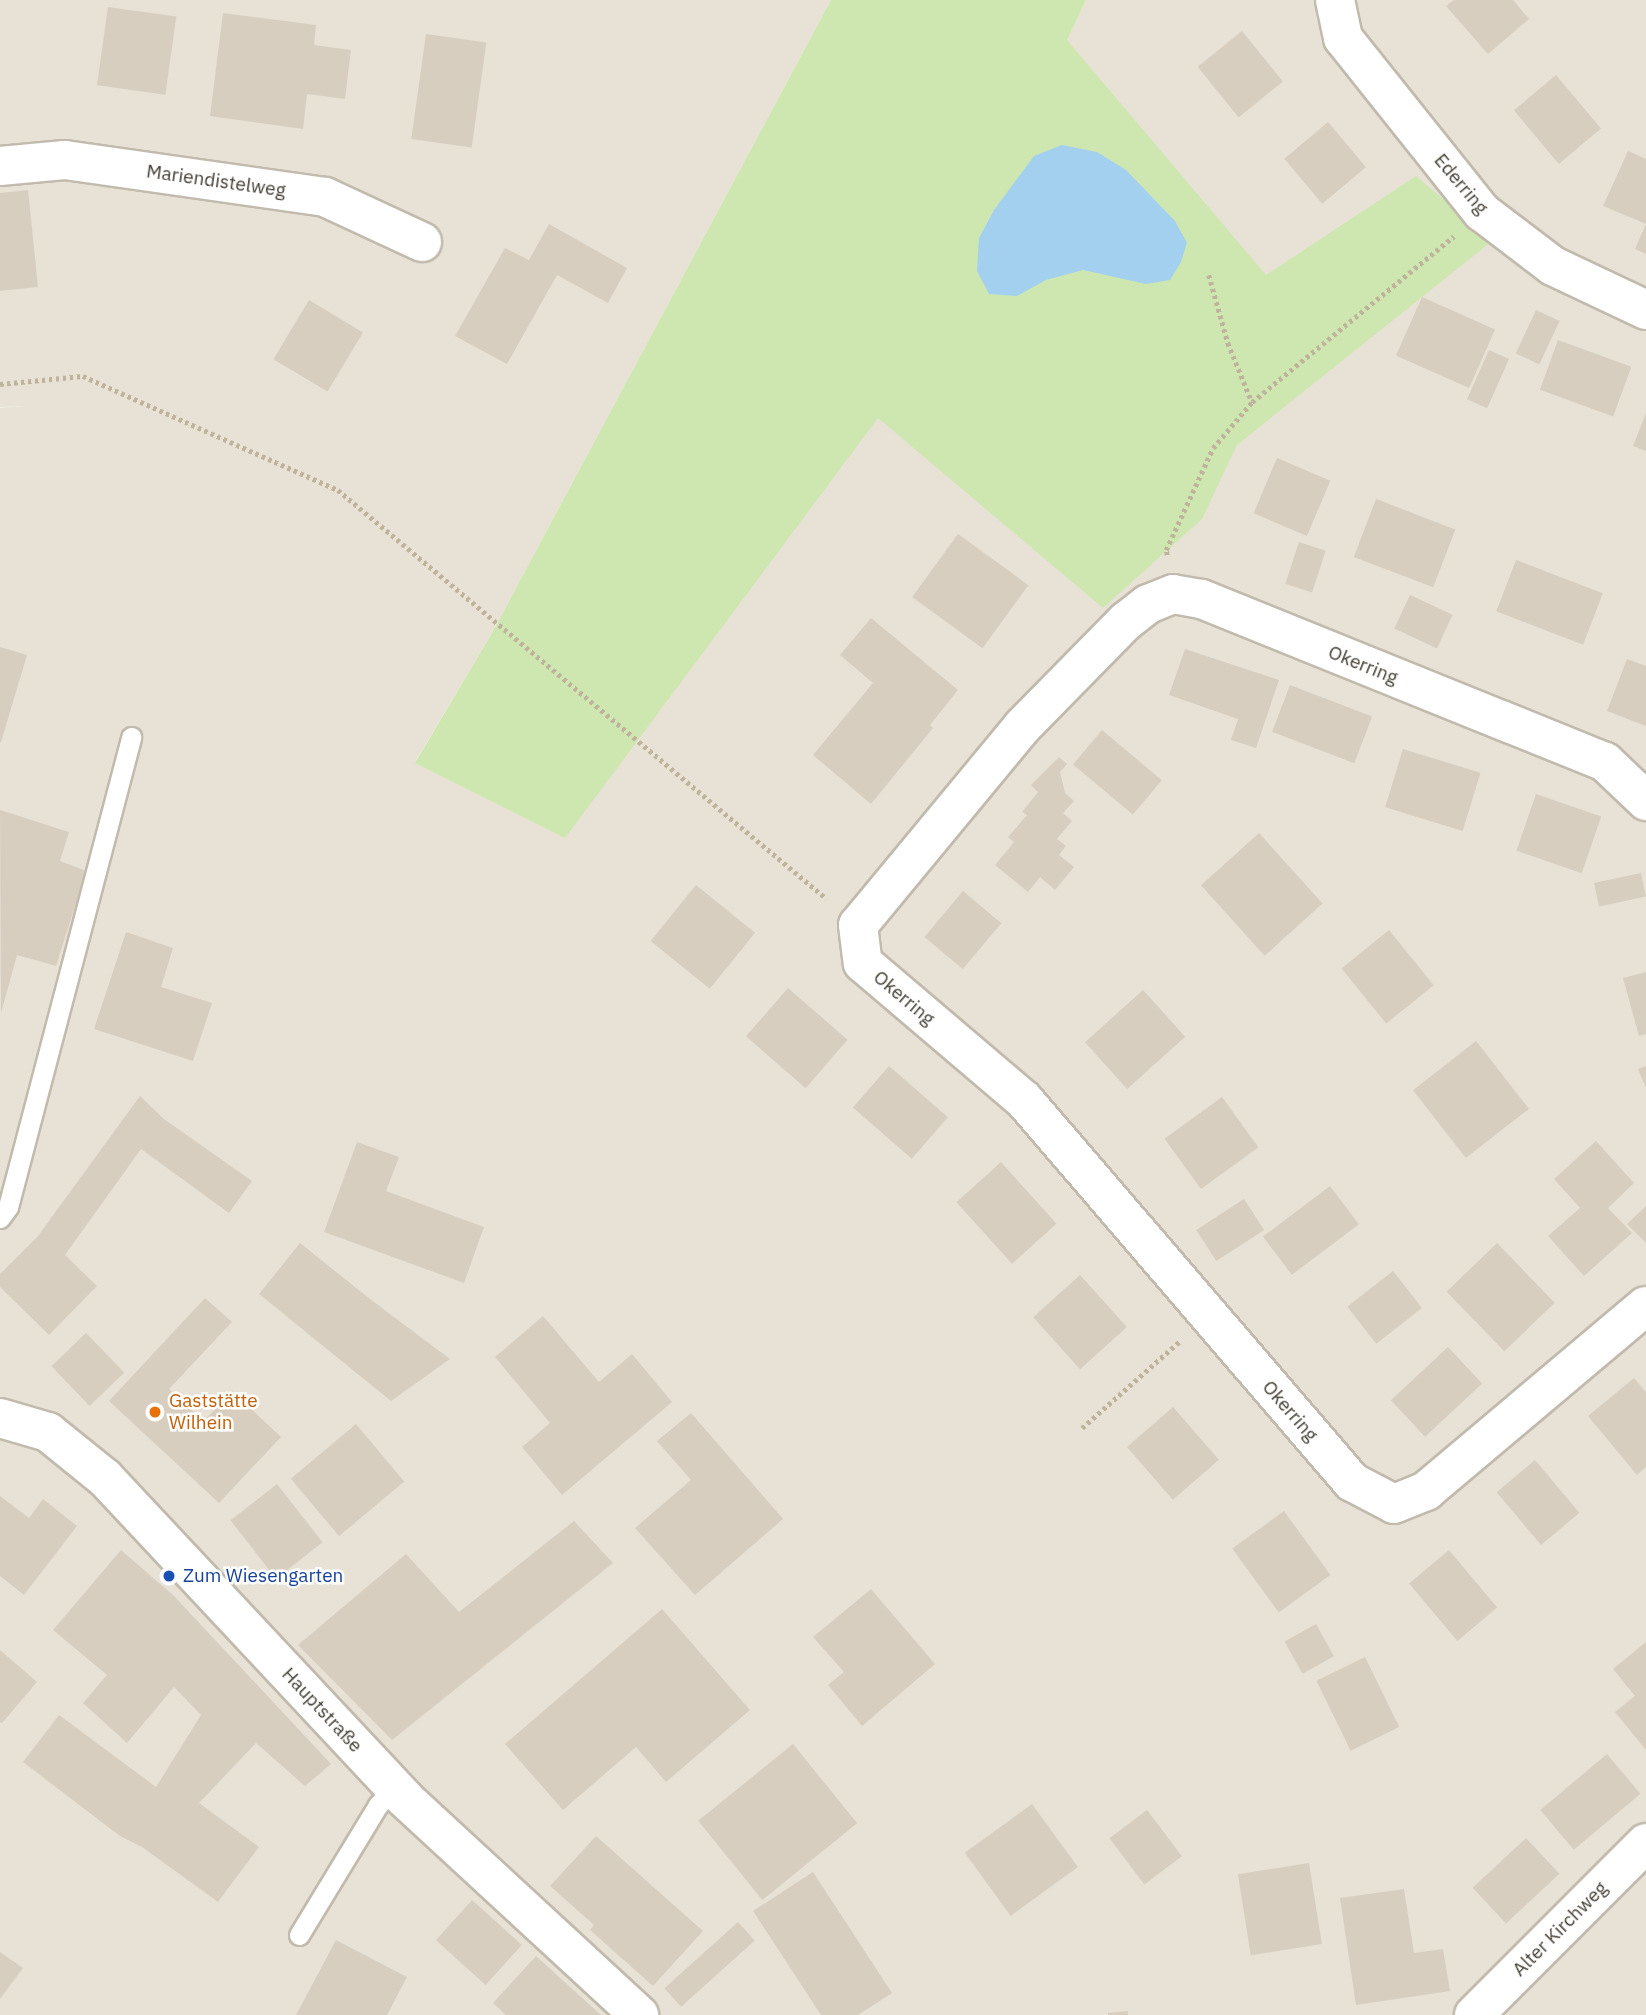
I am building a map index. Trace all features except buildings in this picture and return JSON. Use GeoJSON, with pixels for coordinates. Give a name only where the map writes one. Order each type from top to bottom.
{"type":"FeatureCollection","features":[{"type":"Feature","properties":{"kind":"street","name":"Ederring"},"geometry":{"type":"LineString","coordinates":[[1335,0],[1343,38],[1482,212],[1553,266],[1646,310]]}},
{"type":"Feature","properties":{"kind":"street","name":"Mariendistelweg"},"geometry":{"type":"LineString","coordinates":[[0,166],[65,160],[325,197],[422,242]]}},
{"type":"Feature","properties":{"kind":"street"},"geometry":{"type":"LineString","coordinates":[[858,925],[1022,727],[1126,621],[1148,604],[1173,594]]}},
{"type":"Feature","properties":{"kind":"street","name":"Okerring"},"geometry":{"type":"LineString","coordinates":[[1173,594],[1200,599],[1605,762],[1646,801]]}},
{"type":"Feature","properties":{"kind":"street","name":"Okerring"},"geometry":{"type":"LineString","coordinates":[[858,925],[863,963],[1024,1100],[1352,1482],[1394,1504],[1426,1491],[1646,1306]]}},
{"type":"Feature","properties":{"kind":"street","name":"Hauptstraße"},"geometry":{"type":"LineString","coordinates":[[0,1418],[48,1432],[105,1478],[395,1787],[639,2015]]}},
{"type":"Feature","properties":{"kind":"street","name":"Alter Kirchweg"},"geometry":{"type":"LineString","coordinates":[[1474,2015],[1646,1843]]}},
{"type":"Feature","properties":{"kind":"lane"},"geometry":{"type":"LineString","coordinates":[[0,1218],[8,1207],[131,737]]}},
{"type":"Feature","properties":{"kind":"lane"},"geometry":{"type":"LineString","coordinates":[[299,1935],[378,1805],[395,1787]]}},
{"type":"Feature","properties":{"kind":"path"},"geometry":{"type":"LineString","coordinates":[[1173,594],[1166,550],[1213,448],[1252,402],[1482,212]]}},
{"type":"Feature","properties":{"kind":"path"},"geometry":{"type":"LineString","coordinates":[[1209,275],[1228,343],[1252,402]]}},
{"type":"Feature","properties":{"kind":"path"},"geometry":{"type":"LineString","coordinates":[[0,384],[83,376],[338,490],[858,925]]}},
{"type":"Feature","properties":{"kind":"path"},"geometry":{"type":"LineString","coordinates":[[1082,1428],[1209,1316]]}},
{"type":"Feature","properties":{"kind":"shaded area"},"geometry":{"type":"Polygon","coordinates":[[[0,0],[831,0],[492,633],[415,762],[1067,40],[1086,0],[1646,0],[1646,2015],[0,2015],[0,408],[26,406],[0,407],[0,0]]]}},
{"type":"Feature","properties":{"kind":"green space"},"geometry":{"type":"Polygon","coordinates":[[[831,0],[1086,0],[1067,40],[1266,275],[1416,176],[1492,241],[1237,445],[1202,519],[1103,608],[878,418],[565,838],[415,763],[492,633],[831,0]]]}},
{"type":"Feature","properties":{"kind":"water"},"geometry":{"type":"Polygon","coordinates":[[[1062,145],[1097,152],[1126,170],[1175,221],[1187,243],[1181,262],[1170,280],[1146,284],[1083,270],[1046,280],[1017,296],[989,294],[977,271],[979,238],[994,210],[1034,156],[1062,145]]]}},
{"type":"Feature","properties":{"kind":"place","name":"Gaststätte Wilhein"},"geometry":{"type":"Point","coordinates":[155,1412]}},
{"type":"Feature","properties":{"kind":"place","name":"Zum Wiesengarten"},"geometry":{"type":"Point","coordinates":[169,1576]}}]}
